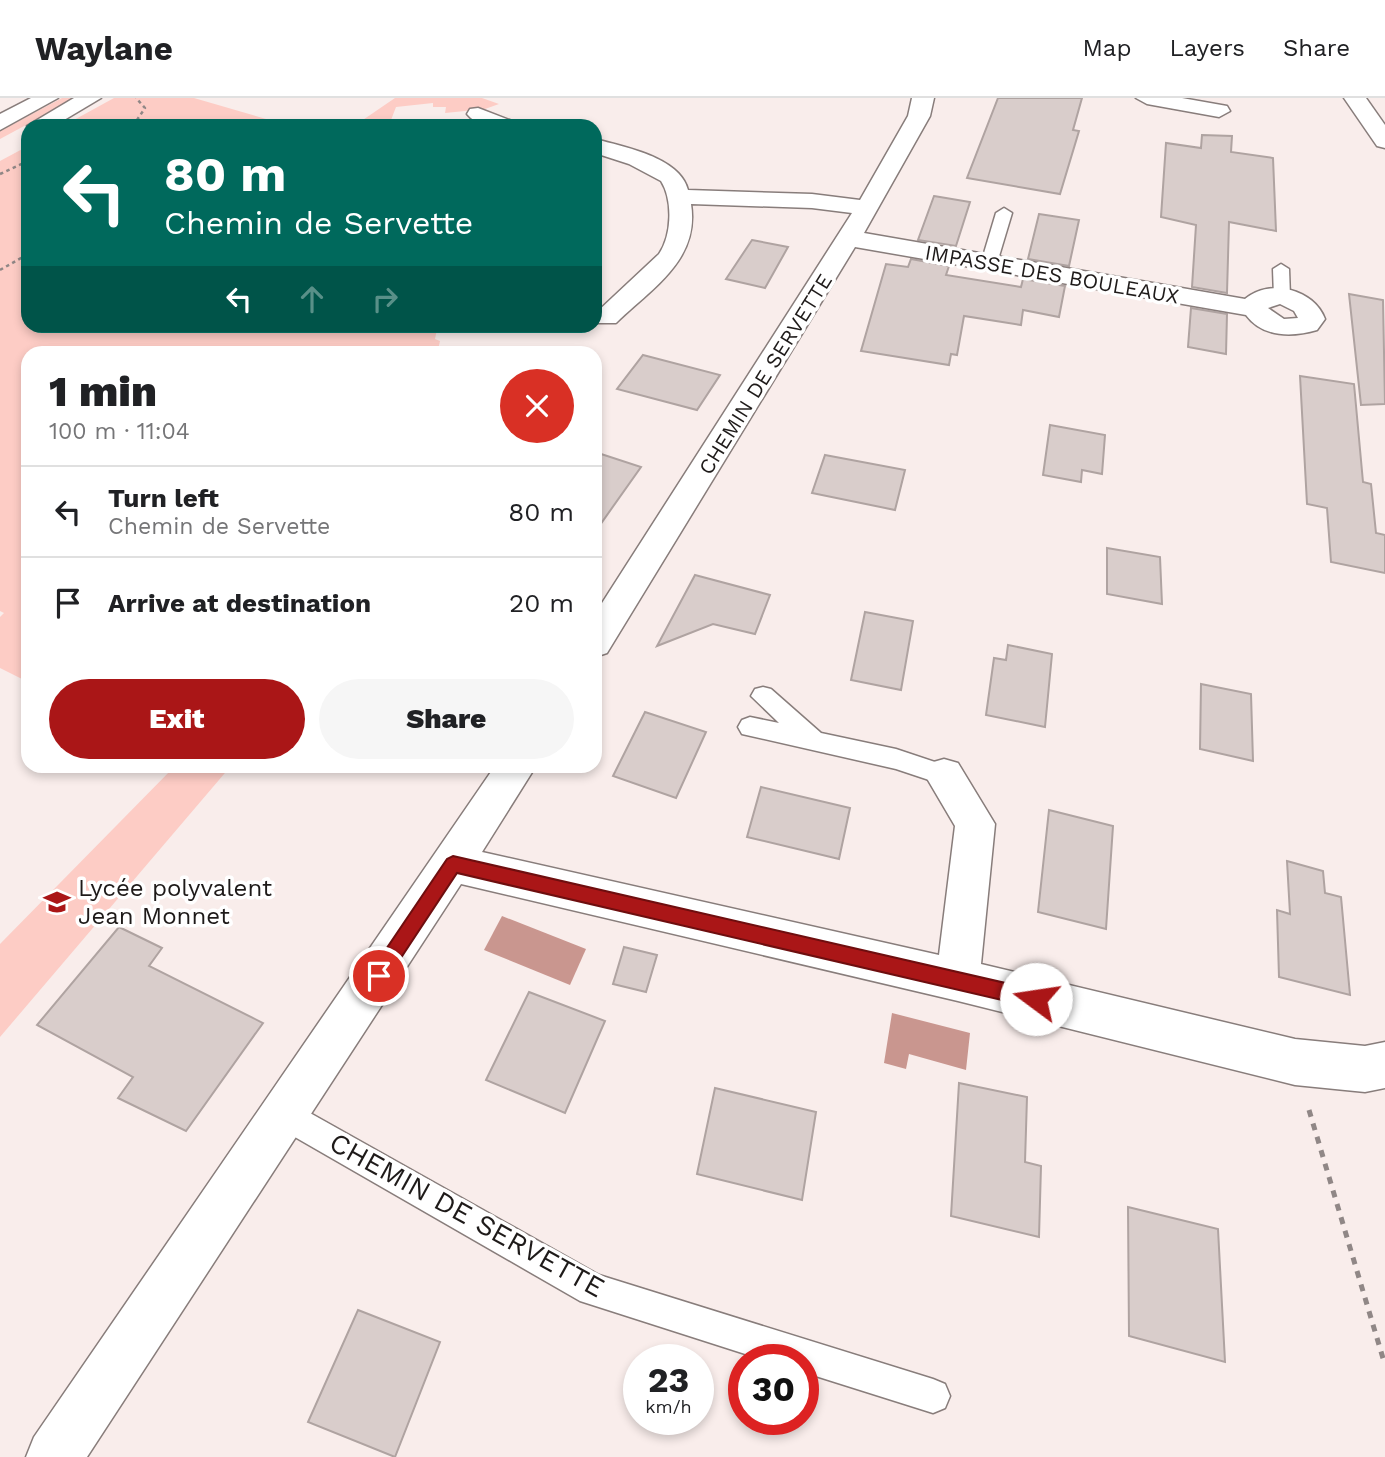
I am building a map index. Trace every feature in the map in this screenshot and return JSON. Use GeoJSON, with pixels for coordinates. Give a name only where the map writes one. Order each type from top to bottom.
{"type":"FeatureCollection","features":[{"type":"Feature","properties":{"kind":"street"},"geometry":{"type":"LineString","coordinates":[[0,123],[47,98]]}},
{"type":"Feature","properties":{"kind":"street"},"geometry":{"type":"LineString","coordinates":[[51,119],[90,98]]}},
{"type":"Feature","properties":{"kind":"street","name":"CHEMIN DE SERVETTE"},"geometry":{"type":"LineString","coordinates":[[602,632],[849,238],[919,116],[923,98]]}},
{"type":"Feature","properties":{"kind":"street"},"geometry":{"type":"LineString","coordinates":[[1147,98],[1219,110]]}},
{"type":"Feature","properties":{"kind":"street"},"geometry":{"type":"LineString","coordinates":[[1355,98],[1385,141]]}},
{"type":"Feature","properties":{"kind":"street"},"geometry":{"type":"LineString","coordinates":[[478,114],[489,119]]}},
{"type":"Feature","properties":{"kind":"street"},"geometry":{"type":"LineString","coordinates":[[0,147],[21,135]]}},
{"type":"Feature","properties":{"kind":"street"},"geometry":{"type":"LineString","coordinates":[[602,148],[645,163],[670,176],[679,197],[682,224],[677,246],[636,292],[607,317]]}},
{"type":"Feature","properties":{"kind":"street"},"geometry":{"type":"LineString","coordinates":[[679,197],[812,201],[867,208]]}},
{"type":"Feature","properties":{"kind":"street","name":"IMPASSE DES BOULEAUX"},"geometry":{"type":"LineString","coordinates":[[849,238],[1255,309],[1267,321],[1278,326],[1300,327],[1308,324],[1312,319],[1311,312],[1294,300],[1282,296]]}},
{"type":"Feature","properties":{"kind":"street"},"geometry":{"type":"LineString","coordinates":[[1255,309],[1256,303],[1262,298],[1282,296]]}},
{"type":"Feature","properties":{"kind":"street"},"geometry":{"type":"LineString","coordinates":[[54,1457],[512,773]]}},
{"type":"Feature","properties":{"kind":"street"},"geometry":{"type":"LineString","coordinates":[[944,775],[975,824],[958,980]]}},
{"type":"Feature","properties":{"kind":"street"},"geometry":{"type":"LineString","coordinates":[[453,864],[958,980],[1295,1062],[1365,1069],[1385,1065]]}},
{"type":"Feature","properties":{"kind":"lane"},"geometry":{"type":"LineString","coordinates":[[989,263],[1004,213]]}},
{"type":"Feature","properties":{"kind":"lane"},"geometry":{"type":"LineString","coordinates":[[1280,269],[1282,296]]}},
{"type":"Feature","properties":{"kind":"lane"},"geometry":{"type":"LineString","coordinates":[[763,696],[812,739]]}},
{"type":"Feature","properties":{"kind":"lane"},"geometry":{"type":"LineString","coordinates":[[750,727],[896,759],[944,775]]}},
{"type":"Feature","properties":{"kind":"lane","name":"CHEMIN DE SERVETTE"},"geometry":{"type":"LineString","coordinates":[[285,1114],[592,1289],[933,1396]]}},
{"type":"Feature","properties":{"kind":"path"},"geometry":{"type":"LineString","coordinates":[[136,98],[145,108],[138,119]]}},
{"type":"Feature","properties":{"kind":"path"},"geometry":{"type":"LineString","coordinates":[[0,174],[21,164]]}},
{"type":"Feature","properties":{"kind":"path"},"geometry":{"type":"LineString","coordinates":[[0,270],[21,258]]}},
{"type":"Feature","properties":{"kind":"path"},"geometry":{"type":"LineString","coordinates":[[1295,1062],[1385,1365]]}},
{"type":"Feature","properties":{"kind":"shaded area"},"geometry":{"type":"Polygon","coordinates":[[[62,98],[76,98],[37,119],[23,119],[62,98]]]}},
{"type":"Feature","properties":{"kind":"shaded area"},"geometry":{"type":"Polygon","coordinates":[[[114,98],[194,98],[266,119],[76,119],[114,98]]]}},
{"type":"Feature","properties":{"kind":"shaded area"},"geometry":{"type":"Polygon","coordinates":[[[395,98],[482,98],[499,104],[485,109],[445,113],[446,107],[433,107],[433,103],[396,107],[391,119],[364,119],[395,98]]]}},
{"type":"Feature","properties":{"kind":"shaded area"},"geometry":{"type":"Polygon","coordinates":[[[21,120],[21,128],[0,139],[0,131],[21,120]]]}},
{"type":"Feature","properties":{"kind":"shaded area"},"geometry":{"type":"Polygon","coordinates":[[[21,150],[21,333],[436,333],[435,339],[440,341],[439,346],[21,346],[21,678],[0,668],[0,617],[4,613],[0,611],[0,161],[21,150]]]}},
{"type":"Feature","properties":{"kind":"shaded area"},"geometry":{"type":"Polygon","coordinates":[[[168,773],[225,773],[0,1037],[0,944],[168,773]]]}},
{"type":"Feature","properties":{"kind":"shaded area"},"geometry":{"type":"Polygon","coordinates":[[[502,916],[586,949],[570,985],[484,950],[502,916]]]}},
{"type":"Feature","properties":{"kind":"shaded area"},"geometry":{"type":"Polygon","coordinates":[[[892,1013],[970,1033],[966,1070],[909,1054],[906,1069],[884,1063],[892,1013]]]}},
{"type":"Feature","properties":{"kind":"building"},"geometry":{"type":"Polygon","coordinates":[[[998,98],[1082,98],[1073,130],[1079,131],[1060,194],[967,178],[998,98]]]}},
{"type":"Feature","properties":{"kind":"building"},"geometry":{"type":"Polygon","coordinates":[[[1202,135],[1232,136],[1231,152],[1273,158],[1276,231],[1229,222],[1227,293],[1192,287],[1196,225],[1161,217],[1166,143],[1201,148],[1202,135]]]}},
{"type":"Feature","properties":{"kind":"building"},"geometry":{"type":"Polygon","coordinates":[[[934,196],[970,202],[956,246],[918,240],[934,196]]]}},
{"type":"Feature","properties":{"kind":"building"},"geometry":{"type":"Polygon","coordinates":[[[1039,214],[1079,220],[1069,266],[1028,259],[1039,214]]]}},
{"type":"Feature","properties":{"kind":"building"},"geometry":{"type":"Polygon","coordinates":[[[752,240],[788,247],[765,288],[726,279],[752,240]]]}},
{"type":"Feature","properties":{"kind":"building"},"geometry":{"type":"Polygon","coordinates":[[[911,259],[949,266],[946,275],[1021,287],[1023,279],[1065,286],[1059,317],[1023,310],[1021,325],[964,316],[957,355],[951,354],[949,365],[861,351],[886,264],[908,267],[911,259]]]}},
{"type":"Feature","properties":{"kind":"building"},"geometry":{"type":"Polygon","coordinates":[[[1349,294],[1383,300],[1385,404],[1361,405],[1349,294]]]}},
{"type":"Feature","properties":{"kind":"building"},"geometry":{"type":"Polygon","coordinates":[[[1191,308],[1227,314],[1226,354],[1188,347],[1191,308]]]}},
{"type":"Feature","properties":{"kind":"building"},"geometry":{"type":"Polygon","coordinates":[[[643,355],[720,375],[697,410],[617,389],[643,355]]]}},
{"type":"Feature","properties":{"kind":"building"},"geometry":{"type":"Polygon","coordinates":[[[1300,376],[1354,384],[1363,482],[1371,484],[1376,533],[1385,535],[1385,573],[1331,562],[1327,508],[1307,504],[1300,376]]]}},
{"type":"Feature","properties":{"kind":"building"},"geometry":{"type":"Polygon","coordinates":[[[1050,425],[1105,435],[1102,474],[1082,470],[1081,482],[1043,475],[1050,425]]]}},
{"type":"Feature","properties":{"kind":"building"},"geometry":{"type":"Polygon","coordinates":[[[602,454],[641,467],[602,522],[602,454]]]}},
{"type":"Feature","properties":{"kind":"building"},"geometry":{"type":"Polygon","coordinates":[[[825,455],[905,470],[895,510],[812,493],[825,455]]]}},
{"type":"Feature","properties":{"kind":"building"},"geometry":{"type":"Polygon","coordinates":[[[1107,548],[1160,557],[1162,604],[1107,594],[1107,548]]]}},
{"type":"Feature","properties":{"kind":"building"},"geometry":{"type":"Polygon","coordinates":[[[695,575],[770,595],[755,634],[713,624],[657,646],[695,575]]]}},
{"type":"Feature","properties":{"kind":"building"},"geometry":{"type":"Polygon","coordinates":[[[865,612],[913,621],[901,690],[851,680],[865,612]]]}},
{"type":"Feature","properties":{"kind":"building"},"geometry":{"type":"Polygon","coordinates":[[[1008,645],[1052,654],[1045,727],[986,715],[994,658],[1006,660],[1008,645]]]}},
{"type":"Feature","properties":{"kind":"building"},"geometry":{"type":"Polygon","coordinates":[[[1201,684],[1251,694],[1253,761],[1200,749],[1201,684]]]}},
{"type":"Feature","properties":{"kind":"building"},"geometry":{"type":"Polygon","coordinates":[[[645,712],[706,732],[676,798],[613,776],[645,712]]]}},
{"type":"Feature","properties":{"kind":"building"},"geometry":{"type":"Polygon","coordinates":[[[761,787],[850,808],[839,859],[747,837],[761,787]]]}},
{"type":"Feature","properties":{"kind":"building"},"geometry":{"type":"Polygon","coordinates":[[[1049,810],[1113,826],[1106,929],[1038,912],[1049,810]]]}},
{"type":"Feature","properties":{"kind":"building"},"geometry":{"type":"Polygon","coordinates":[[[1287,861],[1323,871],[1325,893],[1341,897],[1350,995],[1279,977],[1277,910],[1290,914],[1287,861]]]}},
{"type":"Feature","properties":{"kind":"building"},"geometry":{"type":"Polygon","coordinates":[[[119,927],[162,948],[149,966],[263,1023],[186,1131],[118,1098],[133,1077],[37,1025],[119,927]]]}},
{"type":"Feature","properties":{"kind":"building"},"geometry":{"type":"Polygon","coordinates":[[[624,947],[657,955],[646,992],[613,984],[624,947]]]}},
{"type":"Feature","properties":{"kind":"building"},"geometry":{"type":"Polygon","coordinates":[[[529,992],[605,1021],[565,1113],[486,1080],[529,992]]]}},
{"type":"Feature","properties":{"kind":"building"},"geometry":{"type":"Polygon","coordinates":[[[959,1083],[1027,1097],[1025,1162],[1041,1166],[1039,1237],[951,1216],[959,1083]]]}},
{"type":"Feature","properties":{"kind":"building"},"geometry":{"type":"Polygon","coordinates":[[[715,1088],[816,1112],[802,1200],[697,1174],[715,1088]]]}},
{"type":"Feature","properties":{"kind":"building"},"geometry":{"type":"Polygon","coordinates":[[[1128,1207],[1218,1229],[1225,1362],[1129,1336],[1128,1207]]]}},
{"type":"Feature","properties":{"kind":"building"},"geometry":{"type":"Polygon","coordinates":[[[358,1310],[440,1342],[395,1457],[308,1422],[358,1310]]]}},
{"type":"Feature","properties":{"kind":"place","name":"Lycée polyvalent Jean Monnet"},"geometry":{"type":"Point","coordinates":[57,902]}},
{"type":"Feature","properties":{"kind":"route"},"geometry":{"type":"LineString","coordinates":[[379,976],[453,864],[1036,999]]}}]}
